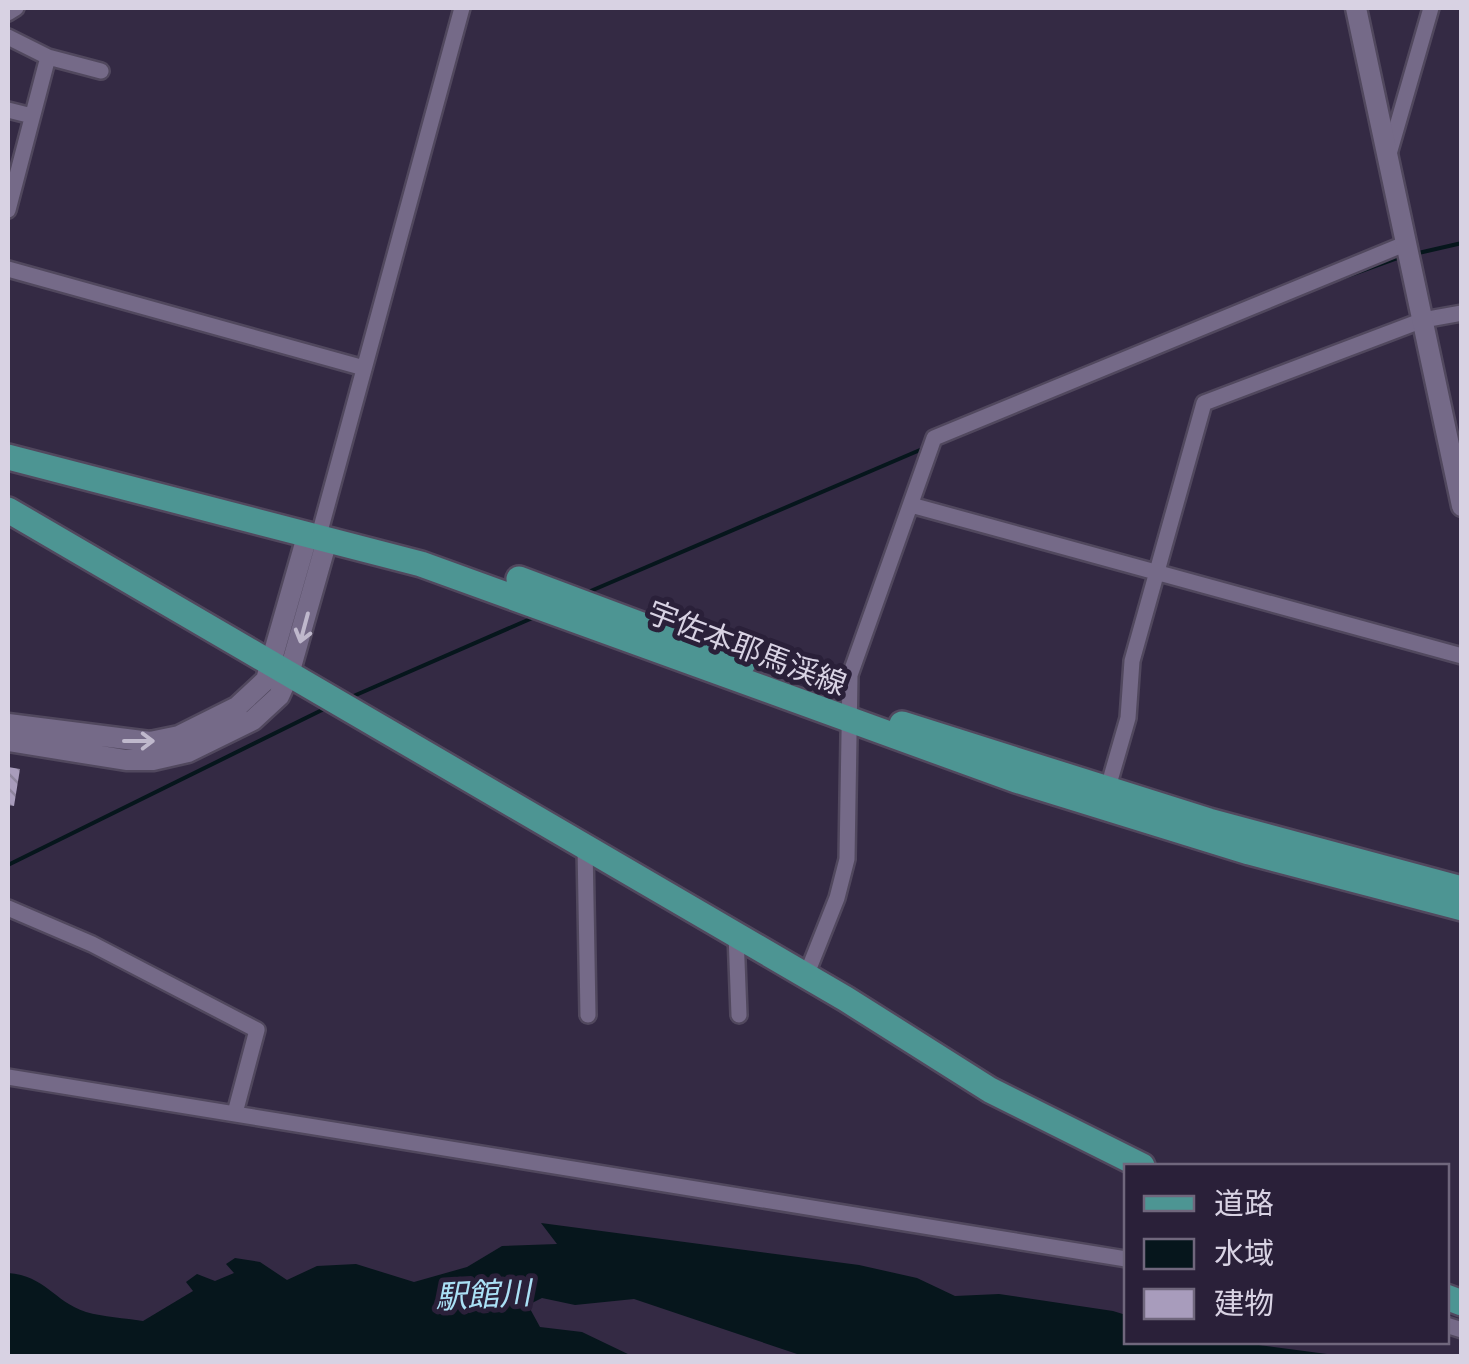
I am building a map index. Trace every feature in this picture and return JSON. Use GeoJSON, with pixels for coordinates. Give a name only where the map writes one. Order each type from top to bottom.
{"type":"FeatureCollection","features":[{"type":"Feature","properties":{"kind":"main road","name":"宇佐本耶馬渓線"},"geometry":{"type":"LineString","coordinates":[[8,440],[512,576],[846,712],[1107,791],[1462,889]]}},
{"type":"Feature","properties":{"kind":"main road","name":"宇佐本耶馬渓線"},"geometry":{"type":"LineString","coordinates":[[8,457],[321,527],[1151,824],[1462,908]]}},
{"type":"Feature","properties":{"kind":"main road"},"geometry":{"type":"LineString","coordinates":[[8,510],[736,934],[1021,1108],[1138,1164]]}},
{"type":"Feature","properties":{"kind":"street"},"geometry":{"type":"LineString","coordinates":[[8,13],[16,8]]}},
{"type":"Feature","properties":{"kind":"street"},"geometry":{"type":"LineString","coordinates":[[8,741],[126,760],[166,758],[254,720],[278,696],[306,540],[321,527],[462,8]]}},
{"type":"Feature","properties":{"kind":"street"},"geometry":{"type":"LineString","coordinates":[[1356,8],[1462,506]]}},
{"type":"Feature","properties":{"kind":"street"},"geometry":{"type":"LineString","coordinates":[[1389,154],[1430,8]]}},
{"type":"Feature","properties":{"kind":"street"},"geometry":{"type":"LineString","coordinates":[[8,37],[48,56],[101,71]]}},
{"type":"Feature","properties":{"kind":"street"},"geometry":{"type":"LineString","coordinates":[[8,210],[10,190],[48,56]]}},
{"type":"Feature","properties":{"kind":"street"},"geometry":{"type":"LineString","coordinates":[[8,110],[32,116]]}},
{"type":"Feature","properties":{"kind":"street"},"geometry":{"type":"LineString","coordinates":[[806,976],[837,898],[846,859],[846,712],[850,675],[911,505],[927,447],[934,438],[1407,243]]}},
{"type":"Feature","properties":{"kind":"street"},"geometry":{"type":"LineString","coordinates":[[8,270],[364,368]]}},
{"type":"Feature","properties":{"kind":"street"},"geometry":{"type":"LineString","coordinates":[[1107,791],[1126,728],[1131,669],[1204,403],[1422,320],[1462,313]]}},
{"type":"Feature","properties":{"kind":"street"},"geometry":{"type":"LineString","coordinates":[[911,505],[1462,656]]}},
{"type":"Feature","properties":{"kind":"street"},"geometry":{"type":"LineString","coordinates":[[8,724],[120,742],[169,739],[244,702],[280,669]]}},
{"type":"Feature","properties":{"kind":"street"},"geometry":{"type":"LineString","coordinates":[[585,846],[588,1015]]}},
{"type":"Feature","properties":{"kind":"street"},"geometry":{"type":"LineString","coordinates":[[8,908],[92,944],[256,1030],[235,1113]]}},
{"type":"Feature","properties":{"kind":"street"},"geometry":{"type":"LineString","coordinates":[[736,934],[739,1015]]}},
{"type":"Feature","properties":{"kind":"street"},"geometry":{"type":"LineString","coordinates":[[8,1077],[1124,1259]]}},
{"type":"Feature","properties":{"kind":"water","name":"駅館川"},"geometry":{"type":"Polygon","coordinates":[[[541,1223],[859,1265],[917,1278],[955,1296],[999,1294],[1113,1311],[1124,1314],[1124,1344],[1251,1344],[1342,1356],[803,1356],[634,1299],[575,1305],[542,1298],[528,1305],[540,1327],[582,1332],[632,1356],[8,1356],[8,1273],[32,1279],[86,1312],[143,1321],[193,1291],[186,1282],[197,1274],[215,1281],[234,1273],[226,1264],[235,1258],[260,1262],[287,1280],[317,1266],[356,1264],[414,1282],[467,1267],[502,1246],[557,1244],[541,1223]]]}},
{"type":"Feature","properties":{"kind":"building"},"geometry":{"type":"Polygon","coordinates":[[[8,767],[20,769],[14,806],[8,805],[8,767]]]}},
{"type":"Feature","properties":{"kind":"waterway"},"geometry":{"type":"LineString","coordinates":[[1414,254],[1462,243]]}},
{"type":"Feature","properties":{"kind":"waterway"},"geometry":{"type":"LineString","coordinates":[[1339,279],[1400,257]]}},
{"type":"Feature","properties":{"kind":"waterway"},"geometry":{"type":"LineString","coordinates":[[586,593],[927,447]]}},
{"type":"Feature","properties":{"kind":"waterway"},"geometry":{"type":"LineString","coordinates":[[349,698],[537,616]]}},
{"type":"Feature","properties":{"kind":"waterway"},"geometry":{"type":"LineString","coordinates":[[8,865],[326,708]]}}]}
